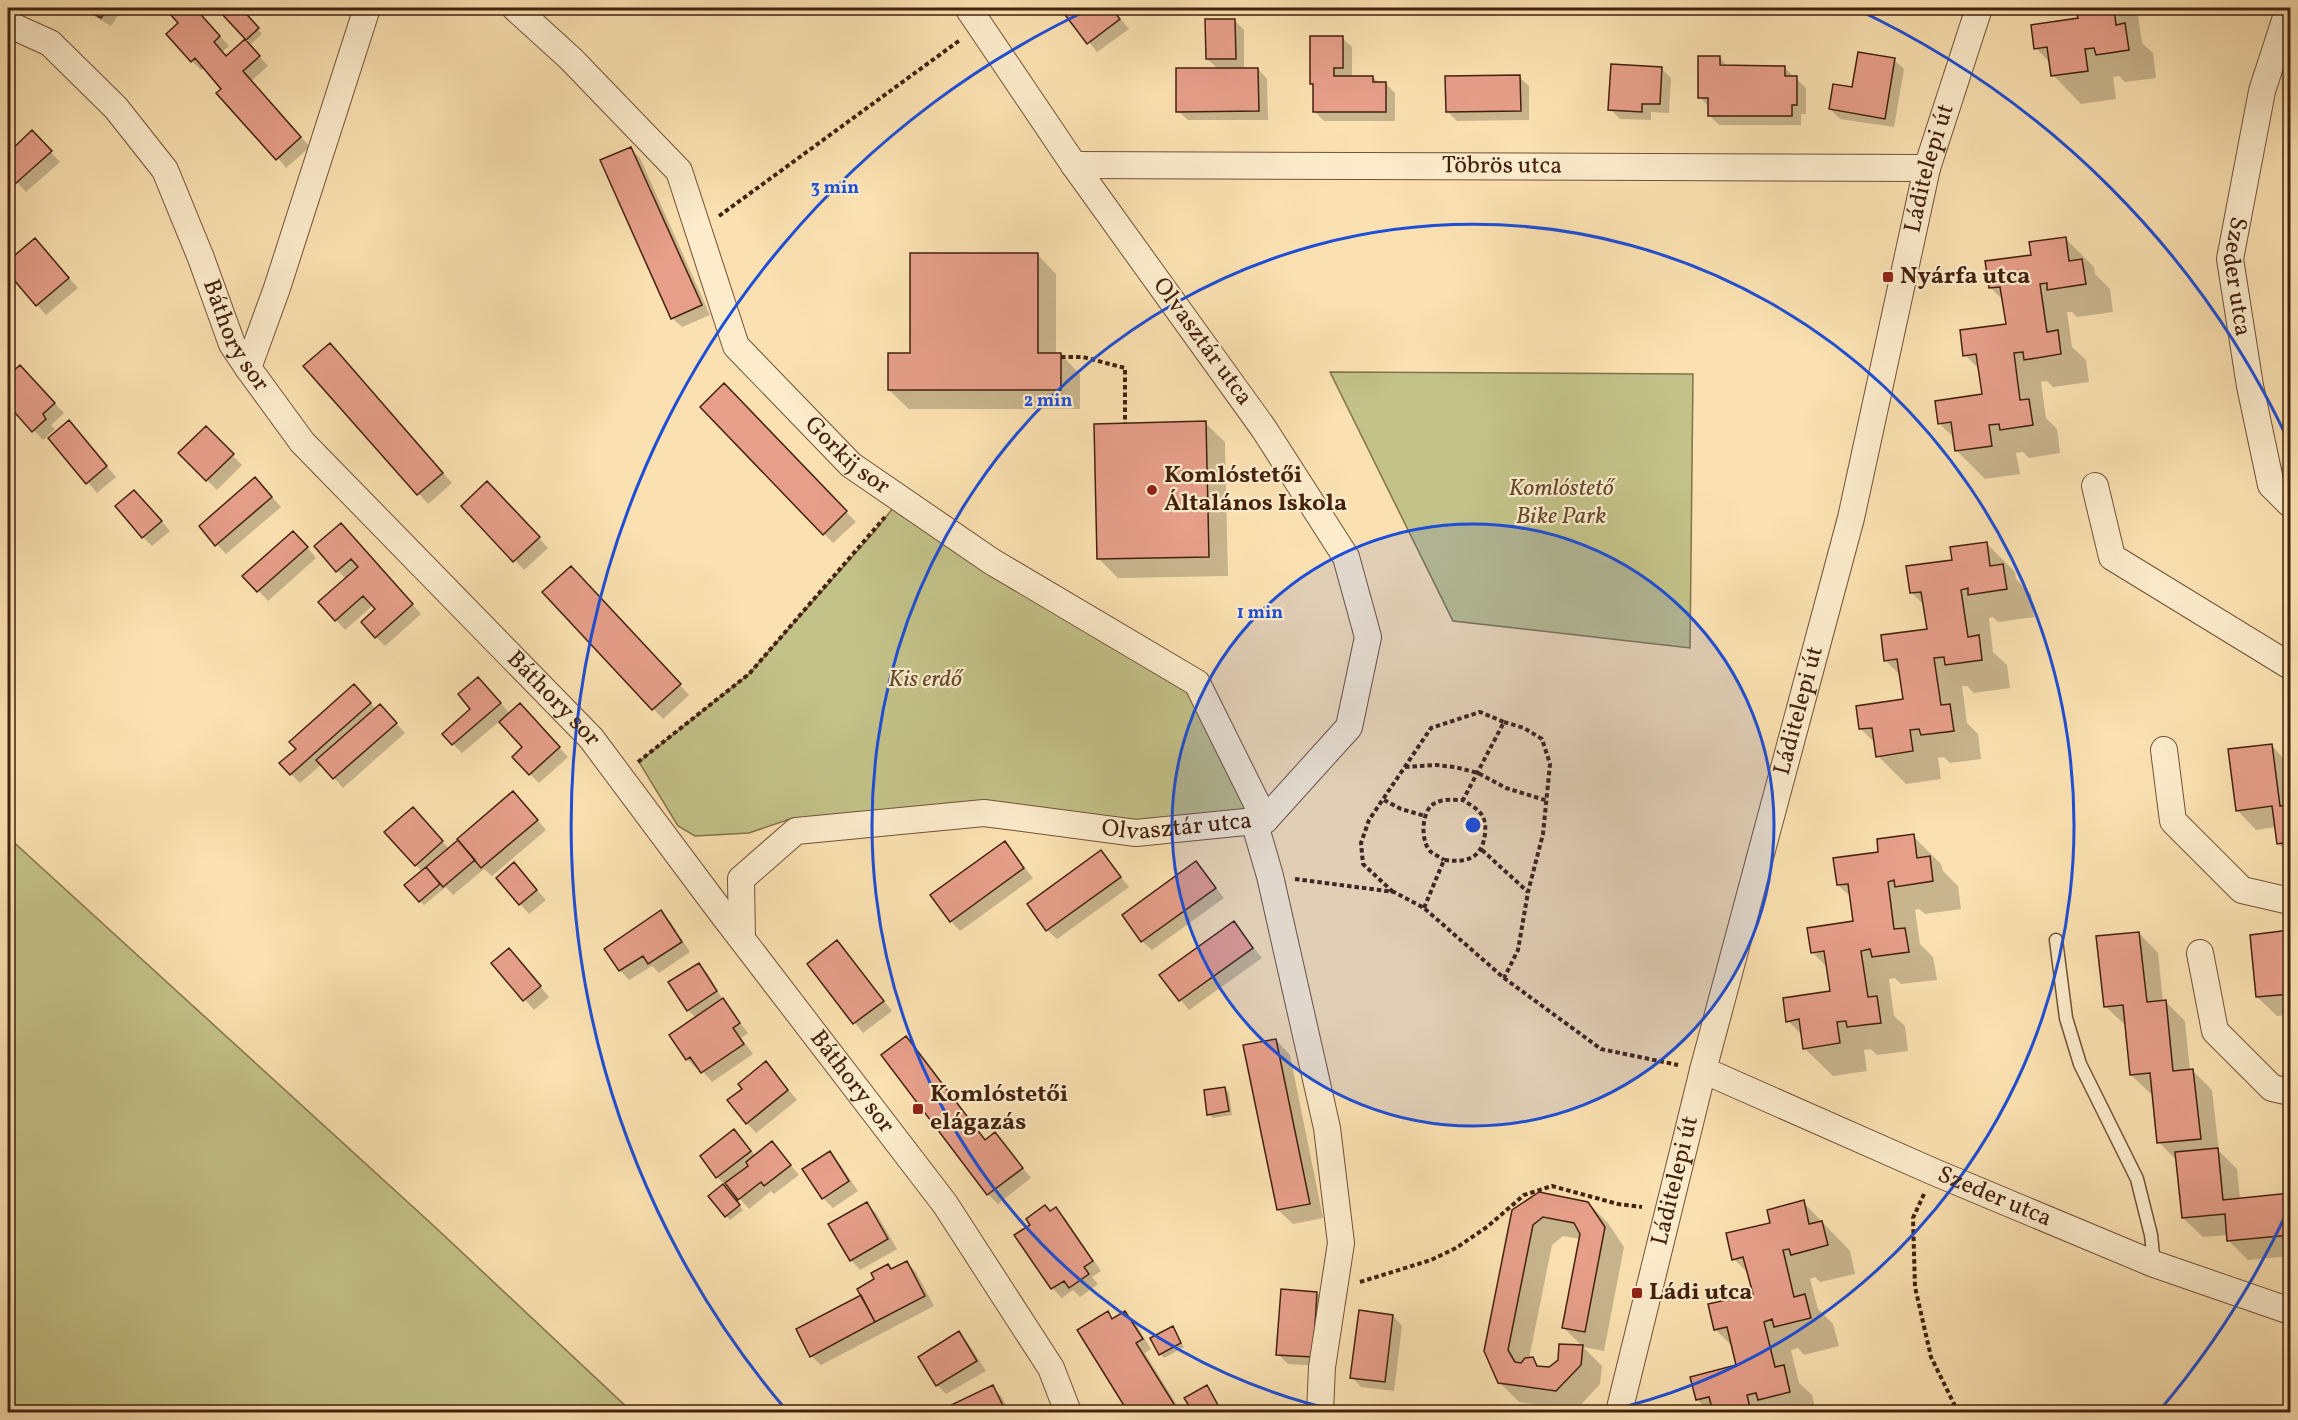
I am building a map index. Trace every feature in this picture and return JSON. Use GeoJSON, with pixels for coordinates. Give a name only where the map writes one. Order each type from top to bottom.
{"type":"FeatureCollection","features":[{"type":"Feature","properties":{"kind":"street"},"geometry":{"type":"LineString","coordinates":[[248,368],[277,288],[367,8]]}},
{"type":"Feature","properties":{"kind":"street","name":"Gorkij sor"},"geometry":{"type":"LineString","coordinates":[[515,8],[571,59],[680,171],[736,345],[851,465],[991,561],[1197,683],[1260,820],[1270,876],[1327,1128],[1341,1243],[1322,1368],[1320,1413]]}},
{"type":"Feature","properties":{"kind":"street","name":"Láditelepi út"},"geometry":{"type":"LineString","coordinates":[[1619,1413],[1703,1070],[1851,518],[1927,168],[1979,8]]}},
{"type":"Feature","properties":{"kind":"street","name":"Szeder utca"},"geometry":{"type":"LineString","coordinates":[[2289,8],[2262,91],[2230,259],[2250,386],[2271,485],[2290,504]]}},
{"type":"Feature","properties":{"kind":"street","name":"Olvasztár utca"},"geometry":{"type":"LineString","coordinates":[[742,939],[741,879],[796,831],[984,813],[1136,833],[1260,820],[1349,727],[1368,637],[1346,557],[1264,429],[1074,165],[974,16]]}},
{"type":"Feature","properties":{"kind":"street","name":"Báthory sor"},"geometry":{"type":"LineString","coordinates":[[8,24],[50,43],[116,108],[165,170],[201,258],[232,344],[248,368],[302,442],[591,738],[945,1204],[1051,1368],[1068,1413]]}},
{"type":"Feature","properties":{"kind":"street","name":"Töbrös utca"},"geometry":{"type":"LineString","coordinates":[[1074,165],[1927,168]]}},
{"type":"Feature","properties":{"kind":"street"},"geometry":{"type":"LineString","coordinates":[[2095,486],[2112,557],[2290,666]]}},
{"type":"Feature","properties":{"kind":"street"},"geometry":{"type":"LineString","coordinates":[[2164,750],[2173,821],[2242,890],[2290,901]]}},
{"type":"Feature","properties":{"kind":"street"},"geometry":{"type":"LineString","coordinates":[[2200,953],[2215,1031],[2272,1088],[2290,1092]]}},
{"type":"Feature","properties":{"kind":"street","name":"Szeder utca"},"geometry":{"type":"LineString","coordinates":[[1703,1070],[1934,1172],[2154,1264],[2290,1311]]}},
{"type":"Feature","properties":{"kind":"lane"},"geometry":{"type":"LineString","coordinates":[[2056,940],[2066,1018],[2080,1064],[2137,1179],[2151,1235],[2154,1264]]}},
{"type":"Feature","properties":{"kind":"path"},"geometry":{"type":"LineString","coordinates":[[699,231],[974,16]]}},
{"type":"Feature","properties":{"kind":"path"},"geometry":{"type":"LineString","coordinates":[[1061,357],[1083,357],[1125,368],[1125,423]]}},
{"type":"Feature","properties":{"kind":"path"},"geometry":{"type":"LineString","coordinates":[[620,776],[749,674],[900,499]]}},
{"type":"Feature","properties":{"kind":"path"},"geometry":{"type":"LineString","coordinates":[[1504,978],[1518,950],[1528,892],[1543,834],[1551,764],[1542,739],[1524,728],[1480,712],[1431,728],[1369,820],[1361,843],[1363,864],[1394,892],[1424,908],[1504,978],[1601,1049],[1703,1070]]}},
{"type":"Feature","properties":{"kind":"path"},"geometry":{"type":"LineString","coordinates":[[1463,800],[1504,722]]}},
{"type":"Feature","properties":{"kind":"path"},"geometry":{"type":"LineString","coordinates":[[1406,767],[1436,765],[1478,772],[1506,788],[1548,801]]}},
{"type":"Feature","properties":{"kind":"path"},"geometry":{"type":"LineString","coordinates":[[1384,800],[1401,809],[1425,816]]}},
{"type":"Feature","properties":{"kind":"path"},"geometry":{"type":"LineString","coordinates":[[1444,800],[1463,800],[1482,816],[1486,831],[1482,850],[1458,862],[1444,860],[1429,851],[1424,834],[1425,816],[1431,806],[1444,800]]}},
{"type":"Feature","properties":{"kind":"path"},"geometry":{"type":"LineString","coordinates":[[1482,850],[1528,892]]}},
{"type":"Feature","properties":{"kind":"path"},"geometry":{"type":"LineString","coordinates":[[1424,908],[1444,860]]}},
{"type":"Feature","properties":{"kind":"path"},"geometry":{"type":"LineString","coordinates":[[1270,876],[1394,892]]}},
{"type":"Feature","properties":{"kind":"path"},"geometry":{"type":"LineString","coordinates":[[1934,1172],[1913,1218],[1915,1287],[1931,1358],[1955,1406],[1968,1413]]}},
{"type":"Feature","properties":{"kind":"path"},"geometry":{"type":"LineString","coordinates":[[1334,1290],[1431,1260],[1456,1248],[1487,1227],[1524,1194],[1552,1186],[1618,1204],[1642,1207]]}},
{"type":"Feature","properties":{"kind":"green space","name":"Komlóstető Bike Park"},"geometry":{"type":"Polygon","coordinates":[[[1330,372],[1693,374],[1690,648],[1453,621],[1330,372]]]}},
{"type":"Feature","properties":{"kind":"green space","name":"Kis erdő"},"geometry":{"type":"Polygon","coordinates":[[[900,499],[1197,683],[1254,821],[1136,833],[984,813],[793,818],[749,833],[695,836],[678,826],[639,762],[749,674],[875,531],[900,499]]]}},
{"type":"Feature","properties":{"kind":"green space"},"geometry":{"type":"Polygon","coordinates":[[[8,837],[435,1227],[632,1412],[8,1412],[8,837]]]}},
{"type":"Feature","properties":{"kind":"building"},"geometry":{"type":"Polygon","coordinates":[[[84,8],[108,8],[101,18],[84,8]]]}},
{"type":"Feature","properties":{"kind":"building"},"geometry":{"type":"Polygon","coordinates":[[[179,8],[184,8],[189,13],[195,8],[220,36],[214,42],[226,56],[245,39],[260,56],[243,71],[301,137],[276,160],[216,93],[221,89],[195,58],[191,62],[166,34],[178,23],[171,15],[179,8]]]}},
{"type":"Feature","properties":{"kind":"building"},"geometry":{"type":"Polygon","coordinates":[[[227,8],[241,8],[259,28],[246,40],[221,13],[227,8]]]}},
{"type":"Feature","properties":{"kind":"building"},"geometry":{"type":"Polygon","coordinates":[[[1060,8],[1111,8],[1120,19],[1087,44],[1060,8]]]}},
{"type":"Feature","properties":{"kind":"building"},"geometry":{"type":"Polygon","coordinates":[[[2076,8],[2114,8],[2116,25],[2125,23],[2129,50],[2096,55],[2094,48],[2085,49],[2088,71],[2051,76],[2047,47],[2034,49],[2031,25],[2078,18],[2076,8]]]}},
{"type":"Feature","properties":{"kind":"building"},"geometry":{"type":"Polygon","coordinates":[[[1205,19],[1235,19],[1236,59],[1206,59],[1205,19]]]}},
{"type":"Feature","properties":{"kind":"building"},"geometry":{"type":"Polygon","coordinates":[[[1310,36],[1343,36],[1343,68],[1334,68],[1334,76],[1373,76],[1373,82],[1386,82],[1386,112],[1313,112],[1313,84],[1310,84],[1310,36]]]}},
{"type":"Feature","properties":{"kind":"building"},"geometry":{"type":"Polygon","coordinates":[[[1858,52],[1895,58],[1885,119],[1829,109],[1833,84],[1852,87],[1858,52]]]}},
{"type":"Feature","properties":{"kind":"building"},"geometry":{"type":"Polygon","coordinates":[[[1698,56],[1720,56],[1720,65],[1785,66],[1785,76],[1797,76],[1797,105],[1792,105],[1792,116],[1708,116],[1708,98],[1698,98],[1698,56]]]}},
{"type":"Feature","properties":{"kind":"building"},"geometry":{"type":"Polygon","coordinates":[[[1611,64],[1662,67],[1660,104],[1642,104],[1642,112],[1608,110],[1611,64]]]}},
{"type":"Feature","properties":{"kind":"building"},"geometry":{"type":"Polygon","coordinates":[[[1176,68],[1258,68],[1259,111],[1176,112],[1176,68]]]}},
{"type":"Feature","properties":{"kind":"building"},"geometry":{"type":"Polygon","coordinates":[[[1520,75],[1521,111],[1446,112],[1445,76],[1520,75]]]}},
{"type":"Feature","properties":{"kind":"building"},"geometry":{"type":"Polygon","coordinates":[[[32,130],[52,151],[15,184],[8,175],[8,153],[32,130]]]}},
{"type":"Feature","properties":{"kind":"building"},"geometry":{"type":"Polygon","coordinates":[[[631,147],[702,305],[671,319],[600,160],[631,147]]]}},
{"type":"Feature","properties":{"kind":"building"},"geometry":{"type":"Polygon","coordinates":[[[2066,237],[2069,261],[2082,259],[2086,284],[2047,290],[2047,283],[2040,284],[2047,332],[2058,330],[2061,354],[2024,360],[2023,352],[2014,353],[2020,400],[2029,399],[2033,425],[2000,430],[1999,424],[1989,425],[1992,446],[1955,451],[1951,422],[1938,424],[1935,401],[1982,394],[1976,354],[1963,356],[1960,330],[2006,324],[2000,287],[1989,288],[1985,261],[2031,255],[2029,242],[2066,237]]]}},
{"type":"Feature","properties":{"kind":"building"},"geometry":{"type":"Polygon","coordinates":[[[35,238],[69,278],[36,306],[8,273],[8,261],[35,238]]]}},
{"type":"Feature","properties":{"kind":"building"},"geometry":{"type":"Polygon","coordinates":[[[910,253],[1038,253],[1038,353],[1061,353],[1061,390],[888,390],[888,353],[910,353],[910,253]]]}},
{"type":"Feature","properties":{"kind":"building"},"geometry":{"type":"Polygon","coordinates":[[[330,343],[443,473],[417,495],[303,366],[330,343]]]}},
{"type":"Feature","properties":{"kind":"building"},"geometry":{"type":"Polygon","coordinates":[[[20,365],[55,403],[43,414],[46,419],[32,432],[8,405],[8,383],[10,381],[8,376],[20,365]]]}},
{"type":"Feature","properties":{"kind":"building"},"geometry":{"type":"Polygon","coordinates":[[[724,383],[847,511],[823,535],[700,407],[724,383]]]}},
{"type":"Feature","properties":{"kind":"building"},"geometry":{"type":"Polygon","coordinates":[[[69,420],[107,466],[86,484],[48,438],[69,420]]]}},
{"type":"Feature","properties":{"kind":"building","name":"Komlóstetői Általános Iskola"},"geometry":{"type":"Polygon","coordinates":[[[1206,421],[1209,557],[1097,559],[1094,424],[1206,421]]]}},
{"type":"Feature","properties":{"kind":"building"},"geometry":{"type":"Polygon","coordinates":[[[206,426],[234,454],[206,481],[178,453],[206,426]]]}},
{"type":"Feature","properties":{"kind":"building"},"geometry":{"type":"Polygon","coordinates":[[[255,477],[272,497],[215,546],[199,526],[255,477]]]}},
{"type":"Feature","properties":{"kind":"building"},"geometry":{"type":"Polygon","coordinates":[[[487,481],[540,537],[513,562],[461,506],[487,481]]]}},
{"type":"Feature","properties":{"kind":"building"},"geometry":{"type":"Polygon","coordinates":[[[134,490],[162,521],[142,538],[115,506],[134,490]]]}},
{"type":"Feature","properties":{"kind":"building"},"geometry":{"type":"Polygon","coordinates":[[[341,523],[413,604],[375,638],[361,622],[375,609],[363,596],[335,621],[318,602],[358,567],[351,559],[336,572],[314,546],[341,523]]]}},
{"type":"Feature","properties":{"kind":"building"},"geometry":{"type":"Polygon","coordinates":[[[293,531],[308,547],[257,592],[242,576],[293,531]]]}},
{"type":"Feature","properties":{"kind":"building"},"geometry":{"type":"Polygon","coordinates":[[[1987,542],[1990,566],[2003,564],[2007,589],[1968,595],[1968,588],[1961,590],[1968,637],[1979,635],[1982,660],[1945,665],[1944,657],[1934,658],[1941,705],[1950,704],[1954,731],[1921,735],[1919,729],[1910,730],[1913,751],[1876,757],[1872,728],[1859,729],[1856,706],[1903,699],[1897,659],[1884,661],[1881,635],[1927,629],[1921,592],[1910,593],[1906,566],[1952,560],[1950,547],[1987,542]]]}},
{"type":"Feature","properties":{"kind":"building"},"geometry":{"type":"Polygon","coordinates":[[[571,566],[681,684],[652,710],[542,592],[571,566]]]}},
{"type":"Feature","properties":{"kind":"building"},"geometry":{"type":"Polygon","coordinates":[[[478,677],[501,703],[452,745],[442,734],[470,709],[458,694],[478,677]]]}},
{"type":"Feature","properties":{"kind":"building"},"geometry":{"type":"Polygon","coordinates":[[[354,684],[371,703],[290,775],[279,763],[296,749],[289,742],[354,684]]]}},
{"type":"Feature","properties":{"kind":"building"},"geometry":{"type":"Polygon","coordinates":[[[520,703],[560,747],[529,775],[512,757],[522,747],[499,722],[520,703]]]}},
{"type":"Feature","properties":{"kind":"building"},"geometry":{"type":"Polygon","coordinates":[[[380,704],[397,723],[333,779],[316,760],[380,704]]]}},
{"type":"Feature","properties":{"kind":"building"},"geometry":{"type":"Polygon","coordinates":[[[2272,744],[2280,806],[2290,804],[2290,842],[2277,844],[2272,806],[2236,811],[2228,749],[2272,744]]]}},
{"type":"Feature","properties":{"kind":"building"},"geometry":{"type":"Polygon","coordinates":[[[513,791],[538,820],[481,868],[457,839],[513,791]]]}},
{"type":"Feature","properties":{"kind":"building"},"geometry":{"type":"Polygon","coordinates":[[[413,807],[443,841],[415,866],[384,832],[413,807]]]}},
{"type":"Feature","properties":{"kind":"building"},"geometry":{"type":"Polygon","coordinates":[[[1914,834],[1917,858],[1930,856],[1933,881],[1895,887],[1894,880],[1888,882],[1894,929],[1905,928],[1909,952],[1872,957],[1870,949],[1861,951],[1868,997],[1877,996],[1881,1023],[1847,1027],[1846,1021],[1837,1022],[1840,1043],[1803,1049],[1799,1019],[1786,1022],[1783,998],[1830,991],[1824,951],[1811,953],[1807,928],[1853,921],[1848,884],[1837,885],[1833,858],[1878,852],[1877,839],[1914,834]]]}},
{"type":"Feature","properties":{"kind":"building"},"geometry":{"type":"Polygon","coordinates":[[[458,840],[475,860],[443,887],[426,867],[458,840]]]}},
{"type":"Feature","properties":{"kind":"building"},"geometry":{"type":"Polygon","coordinates":[[[1005,841],[1024,868],[950,922],[930,895],[1005,841]]]}},
{"type":"Feature","properties":{"kind":"building"},"geometry":{"type":"Polygon","coordinates":[[[1101,850],[1121,877],[1046,931],[1027,904],[1101,850]]]}},
{"type":"Feature","properties":{"kind":"building"},"geometry":{"type":"Polygon","coordinates":[[[1196,861],[1216,888],[1141,942],[1122,915],[1196,861]]]}},
{"type":"Feature","properties":{"kind":"building"},"geometry":{"type":"Polygon","coordinates":[[[514,862],[537,890],[519,905],[496,878],[514,862]]]}},
{"type":"Feature","properties":{"kind":"building"},"geometry":{"type":"Polygon","coordinates":[[[426,867],[440,884],[419,902],[404,885],[426,867]]]}},
{"type":"Feature","properties":{"kind":"building"},"geometry":{"type":"Polygon","coordinates":[[[661,910],[682,942],[648,964],[643,956],[619,971],[604,949],[661,910]]]}},
{"type":"Feature","properties":{"kind":"building"},"geometry":{"type":"Polygon","coordinates":[[[1234,921],[1253,948],[1179,1001],[1159,975],[1234,921]]]}},
{"type":"Feature","properties":{"kind":"building"},"geometry":{"type":"Polygon","coordinates":[[[2290,930],[2290,994],[2256,997],[2250,935],[2290,930]]]}},
{"type":"Feature","properties":{"kind":"building"},"geometry":{"type":"Polygon","coordinates":[[[2139,932],[2147,1002],[2166,1000],[2173,1071],[2193,1069],[2201,1139],[2157,1143],[2150,1073],[2130,1075],[2123,1005],[2104,1007],[2096,936],[2139,932]]]}},
{"type":"Feature","properties":{"kind":"building"},"geometry":{"type":"Polygon","coordinates":[[[837,940],[884,1001],[853,1024],[807,964],[837,940]]]}},
{"type":"Feature","properties":{"kind":"building"},"geometry":{"type":"Polygon","coordinates":[[[509,948],[541,986],[523,1001],[491,963],[509,948]]]}},
{"type":"Feature","properties":{"kind":"building"},"geometry":{"type":"Polygon","coordinates":[[[699,963],[717,991],[687,1011],[668,982],[699,963]]]}},
{"type":"Feature","properties":{"kind":"building"},"geometry":{"type":"Polygon","coordinates":[[[723,998],[740,1023],[733,1028],[744,1044],[701,1073],[690,1057],[686,1060],[669,1035],[723,998]]]}},
{"type":"Feature","properties":{"kind":"building"},"geometry":{"type":"Polygon","coordinates":[[[906,1036],[985,1140],[995,1132],[1023,1168],[987,1195],[881,1055],[906,1036]]]}},
{"type":"Feature","properties":{"kind":"building"},"geometry":{"type":"Polygon","coordinates":[[[1276,1039],[1310,1204],[1277,1210],[1243,1045],[1276,1039]]]}},
{"type":"Feature","properties":{"kind":"building"},"geometry":{"type":"Polygon","coordinates":[[[766,1061],[788,1090],[746,1124],[727,1100],[742,1089],[738,1084],[766,1061]]]}},
{"type":"Feature","properties":{"kind":"building"},"geometry":{"type":"Polygon","coordinates":[[[1225,1087],[1229,1111],[1207,1115],[1204,1090],[1225,1087]]]}},
{"type":"Feature","properties":{"kind":"building"},"geometry":{"type":"Polygon","coordinates":[[[734,1129],[751,1151],[716,1178],[700,1156],[734,1129]]]}},
{"type":"Feature","properties":{"kind":"building"},"geometry":{"type":"Polygon","coordinates":[[[772,1141],[791,1165],[764,1186],[761,1182],[738,1200],[725,1183],[748,1166],[746,1162],[772,1141]]]}},
{"type":"Feature","properties":{"kind":"building"},"geometry":{"type":"Polygon","coordinates":[[[2218,1148],[2223,1200],[2290,1193],[2290,1235],[2227,1241],[2225,1214],[2182,1218],[2175,1152],[2218,1148]]]}},
{"type":"Feature","properties":{"kind":"building"},"geometry":{"type":"Polygon","coordinates":[[[830,1151],[849,1181],[822,1199],[802,1169],[830,1151]]]}},
{"type":"Feature","properties":{"kind":"building"},"geometry":{"type":"Polygon","coordinates":[[[723,1184],[740,1205],[725,1217],[708,1196],[723,1184]]]}},
{"type":"Feature","properties":{"kind":"building"},"geometry":{"type":"Polygon","coordinates":[[[1539,1192],[1588,1202],[1605,1227],[1585,1332],[1562,1328],[1580,1234],[1574,1223],[1543,1217],[1533,1225],[1508,1350],[1515,1362],[1521,1363],[1525,1358],[1533,1357],[1537,1366],[1549,1367],[1558,1360],[1559,1344],[1583,1345],[1581,1365],[1556,1391],[1498,1383],[1484,1351],[1512,1210],[1539,1192]]]}},
{"type":"Feature","properties":{"kind":"building"},"geometry":{"type":"Polygon","coordinates":[[[1804,1200],[1809,1224],[1822,1221],[1828,1245],[1791,1255],[1789,1249],[1783,1250],[1794,1297],[1805,1294],[1811,1318],[1774,1327],[1772,1319],[1764,1322],[1775,1367],[1784,1365],[1790,1392],[1758,1400],[1756,1393],[1747,1395],[1751,1412],[1713,1412],[1709,1397],[1696,1400],[1690,1377],[1736,1365],[1727,1327],[1714,1330],[1708,1304],[1753,1294],[1743,1257],[1732,1260],[1726,1233],[1770,1223],[1767,1210],[1804,1200]]]}},
{"type":"Feature","properties":{"kind":"building"},"geometry":{"type":"Polygon","coordinates":[[[867,1202],[888,1239],[850,1261],[828,1224],[867,1202]]]}},
{"type":"Feature","properties":{"kind":"building"},"geometry":{"type":"Polygon","coordinates":[[[1045,1205],[1050,1211],[1056,1207],[1093,1261],[1084,1267],[1089,1274],[1069,1288],[1064,1281],[1051,1289],[1014,1235],[1030,1225],[1026,1219],[1045,1205]]]}},
{"type":"Feature","properties":{"kind":"building"},"geometry":{"type":"Polygon","coordinates":[[[907,1261],[925,1296],[875,1322],[857,1289],[874,1279],[871,1273],[888,1264],[891,1269],[907,1261]]]}},
{"type":"Feature","properties":{"kind":"building"},"geometry":{"type":"Polygon","coordinates":[[[1281,1289],[1317,1292],[1313,1357],[1276,1355],[1281,1289]]]}},
{"type":"Feature","properties":{"kind":"building"},"geometry":{"type":"Polygon","coordinates":[[[861,1295],[875,1322],[810,1357],[796,1329],[861,1295]]]}},
{"type":"Feature","properties":{"kind":"building"},"geometry":{"type":"Polygon","coordinates":[[[1359,1310],[1393,1315],[1385,1382],[1350,1378],[1359,1310]]]}},
{"type":"Feature","properties":{"kind":"building"},"geometry":{"type":"Polygon","coordinates":[[[1108,1311],[1112,1319],[1125,1311],[1143,1339],[1136,1343],[1179,1412],[1128,1412],[1077,1330],[1108,1311]]]}},
{"type":"Feature","properties":{"kind":"building"},"geometry":{"type":"Polygon","coordinates":[[[1173,1326],[1181,1343],[1159,1355],[1150,1338],[1173,1326]]]}},
{"type":"Feature","properties":{"kind":"building"},"geometry":{"type":"Polygon","coordinates":[[[959,1331],[977,1361],[936,1386],[918,1357],[959,1331]]]}},
{"type":"Feature","properties":{"kind":"building"},"geometry":{"type":"Polygon","coordinates":[[[993,1385],[1006,1412],[952,1412],[949,1406],[993,1385]]]}},
{"type":"Feature","properties":{"kind":"building"},"geometry":{"type":"Polygon","coordinates":[[[1207,1385],[1219,1407],[1210,1412],[1193,1412],[1184,1398],[1207,1385]]]}},
{"type":"Feature","properties":{"kind":"place","name":"Nyárfa utca"},"geometry":{"type":"Point","coordinates":[1888,277]}},
{"type":"Feature","properties":{"kind":"place","name":"Komlóstetői Általános Iskola"},"geometry":{"type":"Point","coordinates":[1152,490]}},
{"type":"Feature","properties":{"kind":"place","name":"Komlóstetői elágazás"},"geometry":{"type":"Point","coordinates":[918,1109]}},
{"type":"Feature","properties":{"kind":"place","name":"Ládi utca"},"geometry":{"type":"Point","coordinates":[1637,1293]}}]}
